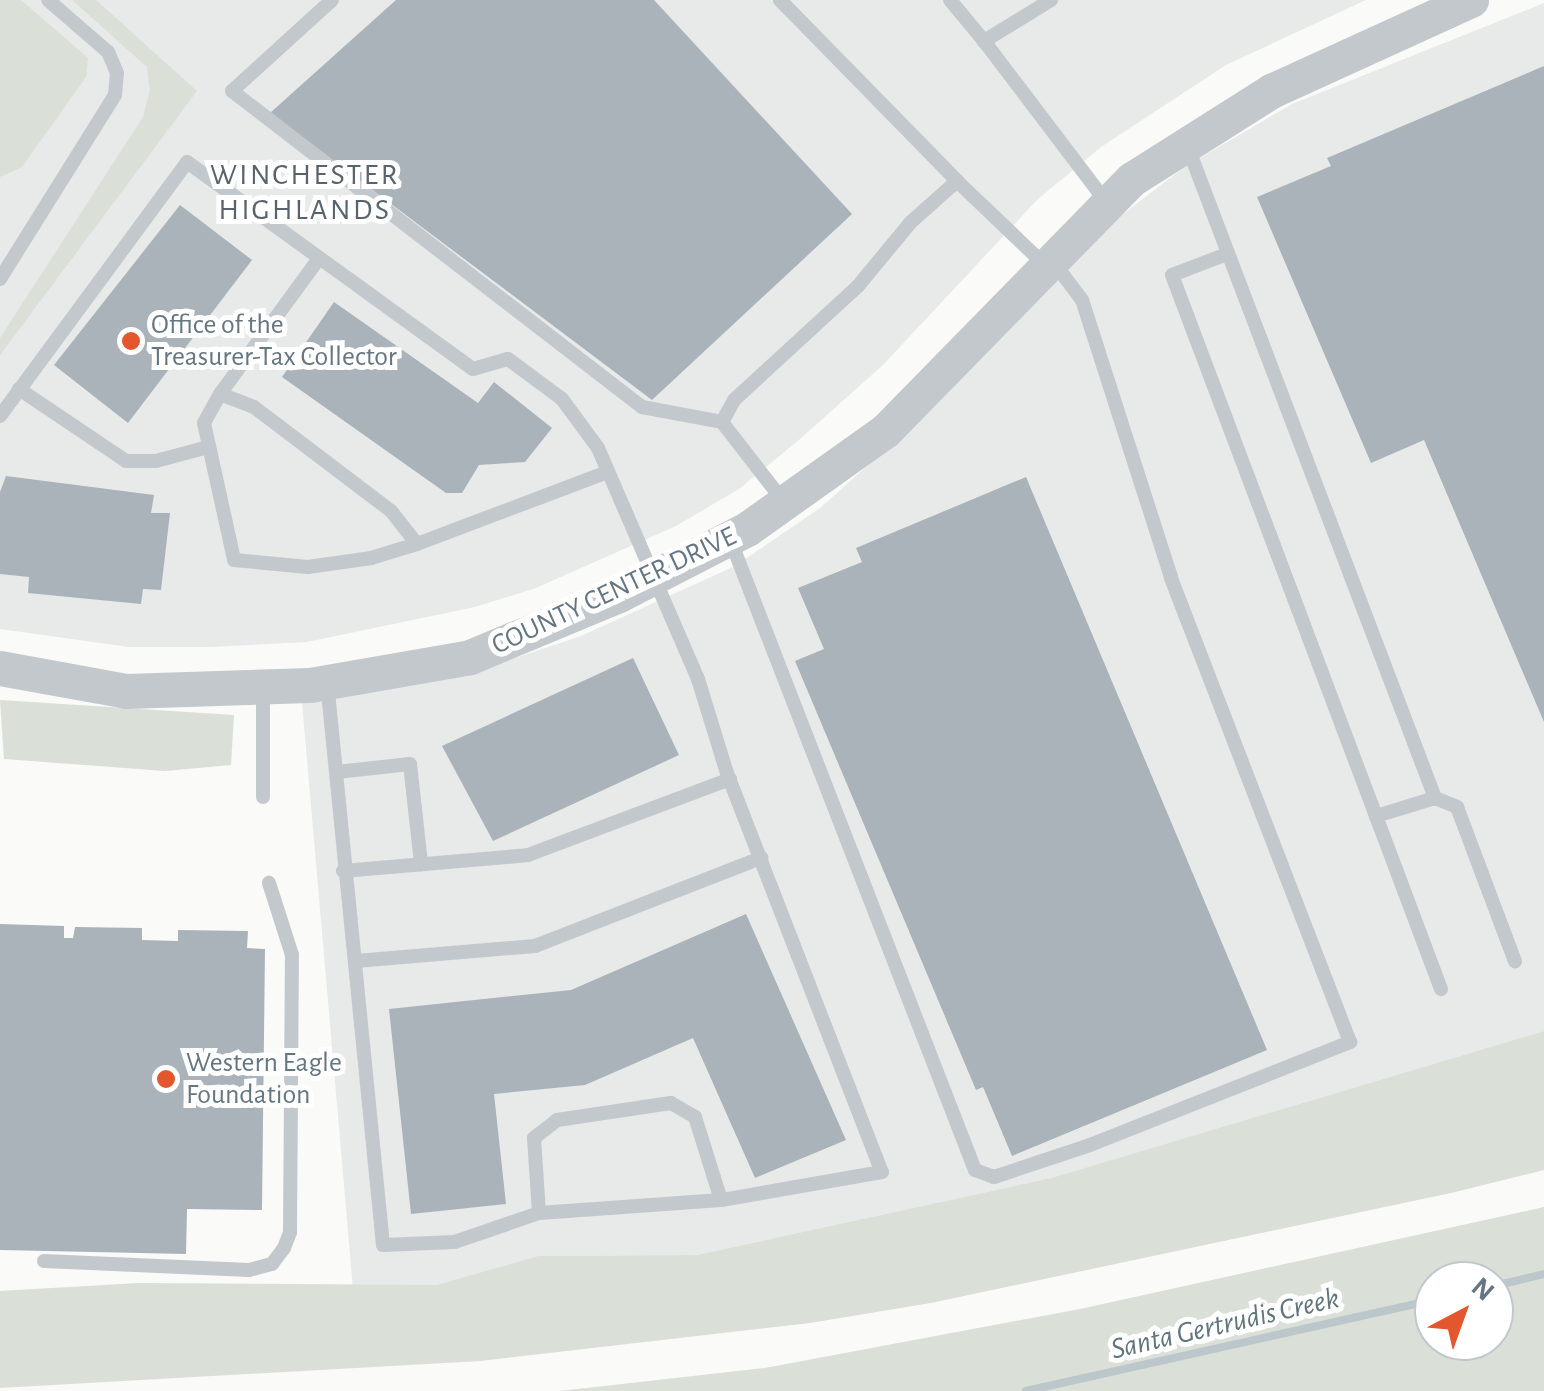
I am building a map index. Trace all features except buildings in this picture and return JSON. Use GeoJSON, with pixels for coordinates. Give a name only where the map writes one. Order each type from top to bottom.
{"type":"FeatureCollection","features":[{"type":"Feature","properties":{"kind":"street","name":"COUNTY CENTER DRIVE"},"geometry":{"type":"LineString","coordinates":[[0,668],[126,691],[327,682],[470,657],[653,578],[730,538],[884,430],[1132,179],[1272,91],[1471,0]]}},
{"type":"Feature","properties":{"kind":"lane"},"geometry":{"type":"LineString","coordinates":[[0,279],[116,95],[117,72],[108,52],[48,0]]}},
{"type":"Feature","properties":{"kind":"lane"},"geometry":{"type":"LineString","coordinates":[[332,0],[232,92],[642,408],[722,422],[784,502]]}},
{"type":"Feature","properties":{"kind":"lane"},"geometry":{"type":"LineString","coordinates":[[730,538],[975,1170],[994,1177],[1090,1145],[1350,1042],[1177,595],[1082,300],[1049,263],[957,181],[780,0]]}},
{"type":"Feature","properties":{"kind":"lane"},"geometry":{"type":"LineString","coordinates":[[950,0],[1108,204]]}},
{"type":"Feature","properties":{"kind":"lane"},"geometry":{"type":"LineString","coordinates":[[984,41],[1051,0]]}},
{"type":"Feature","properties":{"kind":"lane"},"geometry":{"type":"LineString","coordinates":[[1187,145],[1434,798]]}},
{"type":"Feature","properties":{"kind":"lane"},"geometry":{"type":"LineString","coordinates":[[0,416],[187,162],[473,369],[508,359],[562,399],[608,472],[698,680],[730,779],[882,1172],[721,1200],[539,1212],[454,1242],[383,1245],[327,682]]}},
{"type":"Feature","properties":{"kind":"lane"},"geometry":{"type":"LineString","coordinates":[[722,422],[734,400],[858,286],[911,222],[957,181]]}},
{"type":"Feature","properties":{"kind":"lane"},"geometry":{"type":"LineString","coordinates":[[1227,254],[1172,274],[1441,989]]}},
{"type":"Feature","properties":{"kind":"lane"},"geometry":{"type":"LineString","coordinates":[[319,258],[220,394],[204,423],[234,560],[308,567],[418,544],[608,472]]}},
{"type":"Feature","properties":{"kind":"lane"},"geometry":{"type":"LineString","coordinates":[[19,389],[126,460],[156,461],[208,447]]}},
{"type":"Feature","properties":{"kind":"lane"},"geometry":{"type":"LineString","coordinates":[[220,394],[254,407],[346,476],[391,511],[418,544]]}},
{"type":"Feature","properties":{"kind":"lane"},"geometry":{"type":"LineString","coordinates":[[263,686],[263,796]]}},
{"type":"Feature","properties":{"kind":"lane"},"geometry":{"type":"LineString","coordinates":[[337,772],[410,764],[420,864]]}},
{"type":"Feature","properties":{"kind":"lane"},"geometry":{"type":"LineString","coordinates":[[343,871],[528,855],[730,779]]}},
{"type":"Feature","properties":{"kind":"lane"},"geometry":{"type":"LineString","coordinates":[[1376,816],[1434,798],[1457,807],[1515,961]]}},
{"type":"Feature","properties":{"kind":"lane"},"geometry":{"type":"LineString","coordinates":[[356,962],[535,946],[761,858]]}},
{"type":"Feature","properties":{"kind":"lane"},"geometry":{"type":"LineString","coordinates":[[44,1262],[249,1270],[272,1264],[284,1248],[290,1232],[292,955],[269,883]]}},
{"type":"Feature","properties":{"kind":"lane"},"geometry":{"type":"LineString","coordinates":[[539,1212],[534,1138],[556,1120],[671,1104],[695,1117],[721,1200]]}},
{"type":"Feature","properties":{"kind":"shaded area"},"geometry":{"type":"Polygon","coordinates":[[[0,0],[1366,0],[1226,65],[1101,147],[1038,199],[883,365],[739,489],[676,526],[536,588],[475,607],[307,642],[129,647],[0,629],[0,0]]]}},
{"type":"Feature","properties":{"kind":"shaded area"},"geometry":{"type":"Polygon","coordinates":[[[0,0],[21,0],[88,58],[86,77],[22,167],[0,177],[0,0]]]}},
{"type":"Feature","properties":{"kind":"shaded area"},"geometry":{"type":"Polygon","coordinates":[[[72,0],[96,0],[197,91],[0,355],[0,338],[143,117],[150,91],[147,67],[72,0]]]}},
{"type":"Feature","properties":{"kind":"shaded area"},"geometry":{"type":"Polygon","coordinates":[[[1544,3],[1544,1031],[1051,1178],[697,1255],[538,1256],[436,1285],[353,1289],[302,702],[494,665],[581,636],[735,566],[820,508],[902,435],[1098,233],[1186,166],[1292,104],[1544,3]]]}},
{"type":"Feature","properties":{"kind":"shaded area"},"geometry":{"type":"Polygon","coordinates":[[[0,700],[234,715],[231,765],[165,771],[4,759],[0,700]]]}},
{"type":"Feature","properties":{"kind":"shaded area"},"geometry":{"type":"Polygon","coordinates":[[[1544,1031],[1544,1170],[1451,1193],[931,1303],[810,1323],[480,1361],[0,1388],[0,1291],[139,1283],[436,1285],[538,1256],[697,1255],[1051,1178],[1544,1031]]]}},
{"type":"Feature","properties":{"kind":"shaded area"},"geometry":{"type":"Polygon","coordinates":[[[1544,1207],[1544,1391],[560,1391],[765,1368],[1080,1309],[1544,1207]]]}},
{"type":"Feature","properties":{"kind":"waterway","name":"Santa Gertrudis Creek"},"geometry":{"type":"LineString","coordinates":[[1514,1281],[1544,1274]]}},
{"type":"Feature","properties":{"kind":"waterway","name":"Santa Gertrudis Creek"},"geometry":{"type":"LineString","coordinates":[[1026,1391],[1414,1304]]}},
{"type":"Feature","properties":{"kind":"place","name":"Office of the Treasurer-Tax Collector"},"geometry":{"type":"Point","coordinates":[131,341]}},
{"type":"Feature","properties":{"kind":"place","name":"Western Eagle Foundation"},"geometry":{"type":"Point","coordinates":[166,1079]}},
{"type":"Feature","properties":{"kind":"district","name":"WINCHESTER HIGHLANDS"},"geometry":{"type":"Point","coordinates":[305,192]}}]}
